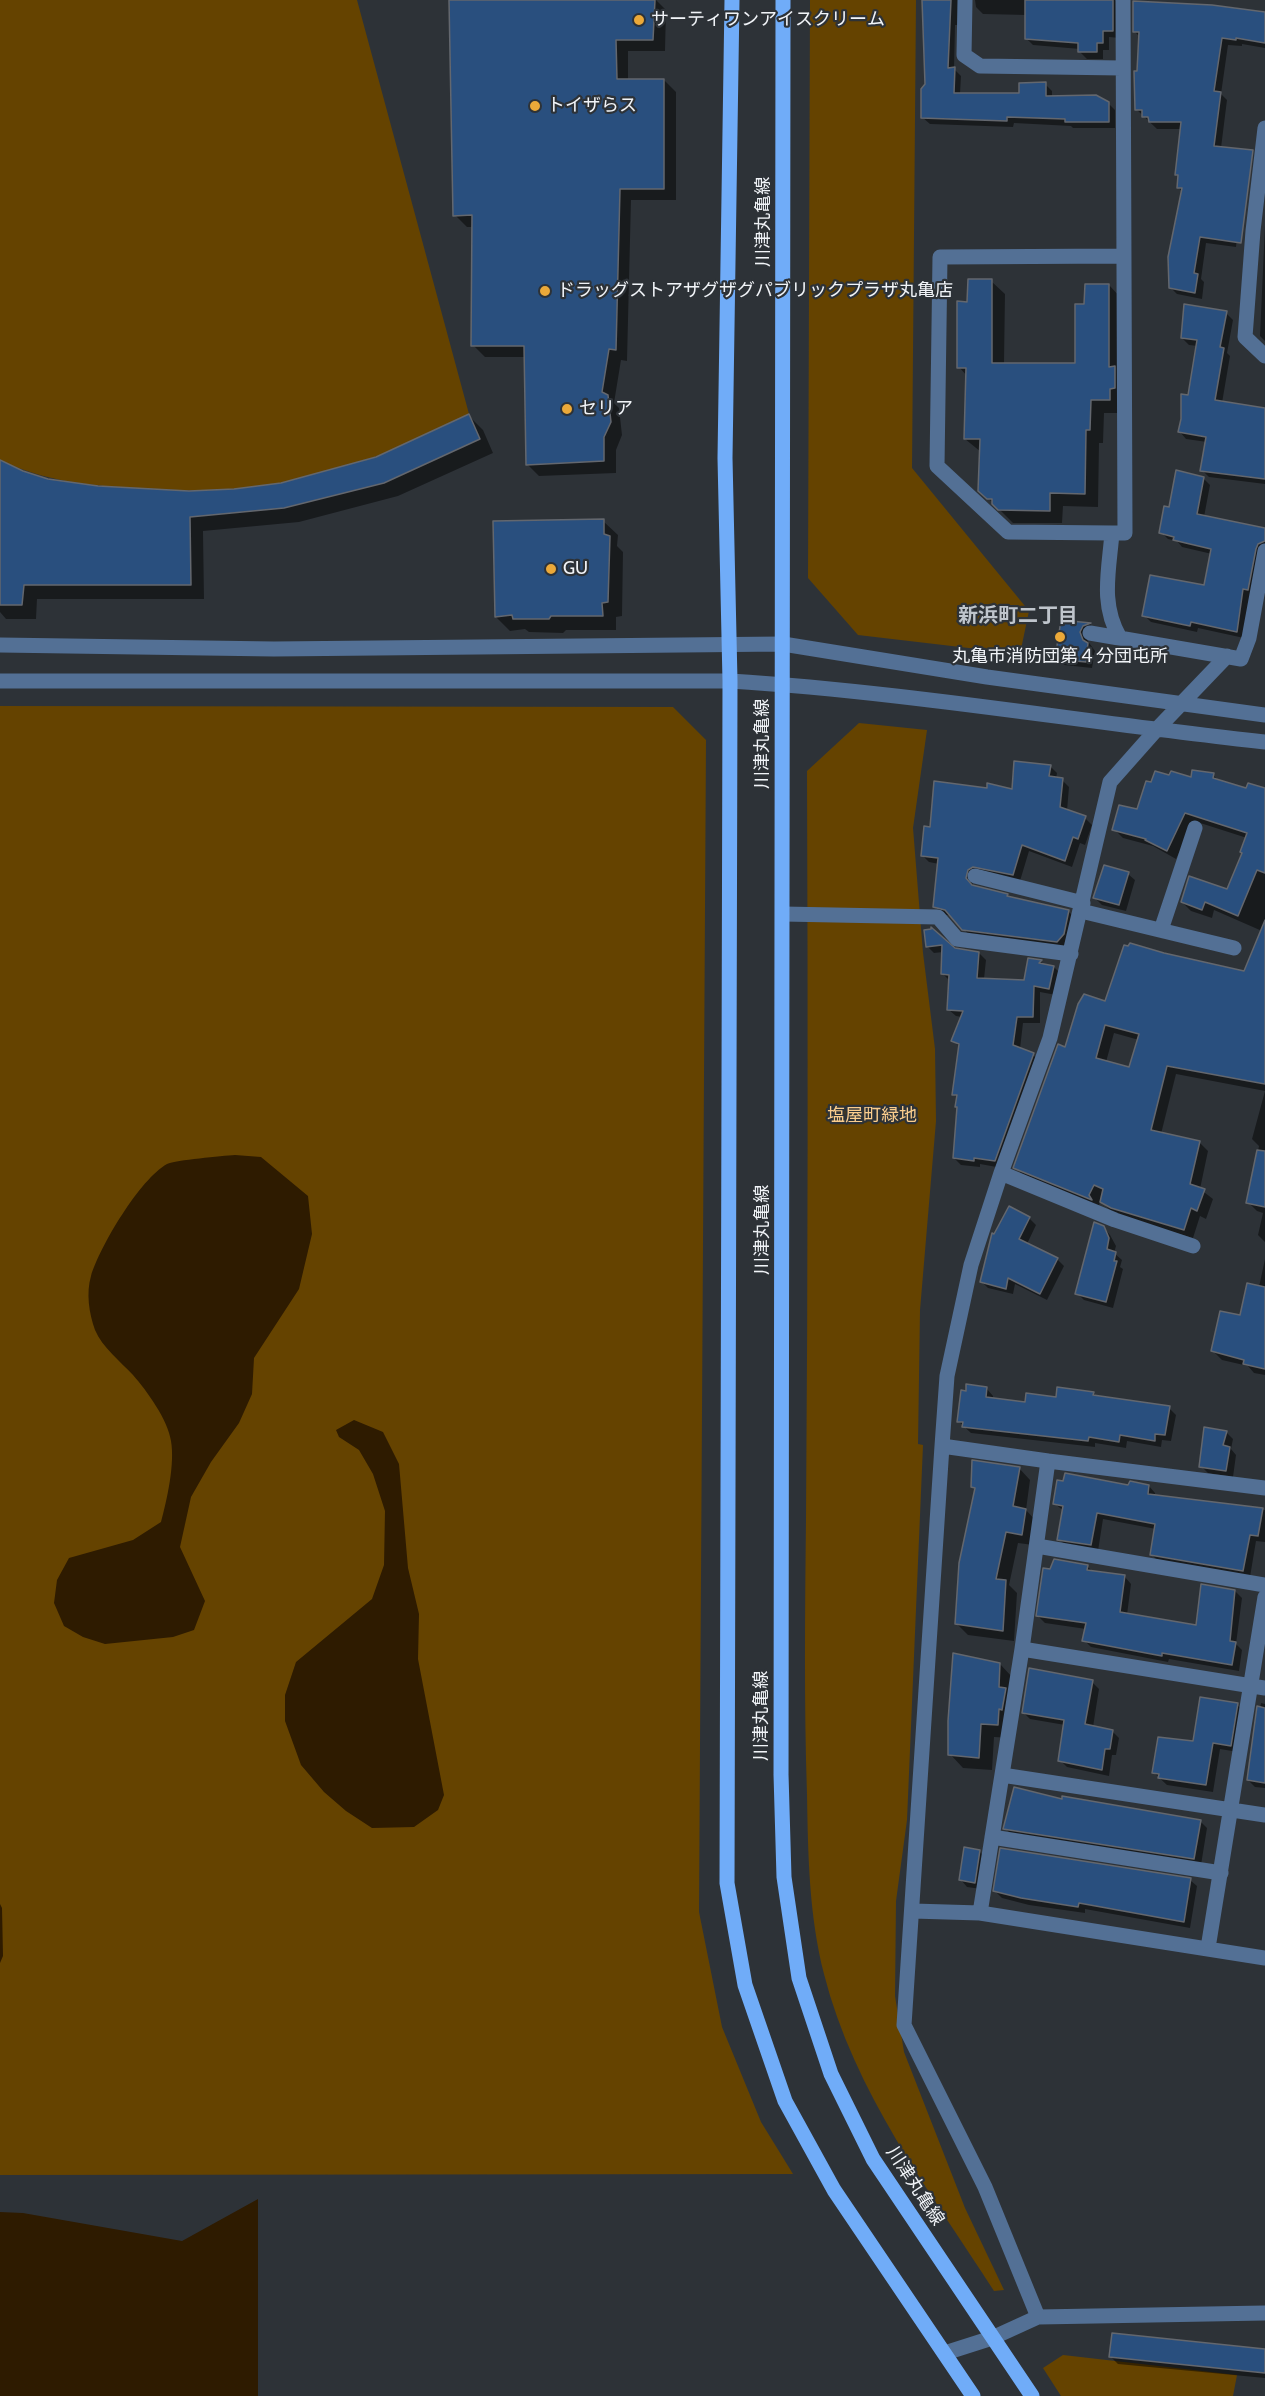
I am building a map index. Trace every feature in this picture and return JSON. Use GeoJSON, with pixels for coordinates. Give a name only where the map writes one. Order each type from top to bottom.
{"type":"FeatureCollection","features":[{"type":"Feature","properties":{"kind":"main road","name":"川津丸亀線"},"geometry":{"type":"LineString","coordinates":[[732,0],[725,458],[730,681],[727,1883],[746,1986],[785,2101],[834,2190],[974,2396]]}},
{"type":"Feature","properties":{"kind":"main road","name":"川津丸亀線"},"geometry":{"type":"LineString","coordinates":[[783,0],[781,1774],[784,1877],[799,1978],[831,2074],[873,2159],[1032,2396]]}},
{"type":"Feature","properties":{"kind":"street"},"geometry":{"type":"LineString","coordinates":[[965,0],[964,55],[980,66],[1122,68]]}},
{"type":"Feature","properties":{"kind":"street"},"geometry":{"type":"LineString","coordinates":[[1123,0],[1125,533],[1008,532],[937,466],[940,257],[1123,256]]}},
{"type":"Feature","properties":{"kind":"street"},"geometry":{"type":"LineString","coordinates":[[1265,128],[1253,231],[1245,338],[1265,356]]}},
{"type":"Feature","properties":{"kind":"street"},"geometry":{"type":"LineString","coordinates":[[1112,533],[1107,597],[1111,623],[1120,638]]}},
{"type":"Feature","properties":{"kind":"street"},"geometry":{"type":"LineString","coordinates":[[1090,633],[1241,659],[1260,609],[1265,551]]}},
{"type":"Feature","properties":{"kind":"street"},"geometry":{"type":"LineString","coordinates":[[0,645],[274,649],[783,644],[987,677],[1265,715]]}},
{"type":"Feature","properties":{"kind":"street"},"geometry":{"type":"LineString","coordinates":[[1038,2317],[985,2187],[904,2025],[947,1376],[971,1265],[1001,1173],[1050,1038],[1110,782],[1227,656]]}},
{"type":"Feature","properties":{"kind":"street"},"geometry":{"type":"LineString","coordinates":[[0,681],[730,681],[782,684],[1265,742]]}},
{"type":"Feature","properties":{"kind":"street"},"geometry":{"type":"LineString","coordinates":[[1161,930],[1195,828]]}},
{"type":"Feature","properties":{"kind":"street"},"geometry":{"type":"LineString","coordinates":[[975,876],[1161,930],[1234,948]]}},
{"type":"Feature","properties":{"kind":"street"},"geometry":{"type":"LineString","coordinates":[[783,914],[938,917],[957,939],[1071,954]]}},
{"type":"Feature","properties":{"kind":"street"},"geometry":{"type":"LineString","coordinates":[[1001,1173],[1115,1220],[1193,1246]]}},
{"type":"Feature","properties":{"kind":"street"},"geometry":{"type":"LineString","coordinates":[[942,1446],[1265,1488]]}},
{"type":"Feature","properties":{"kind":"street"},"geometry":{"type":"LineString","coordinates":[[980,1913],[1022,1649],[1048,1461]]}},
{"type":"Feature","properties":{"kind":"street"},"geometry":{"type":"LineString","coordinates":[[1037,1546],[1265,1585]]}},
{"type":"Feature","properties":{"kind":"street"},"geometry":{"type":"LineString","coordinates":[[1208,1948],[1231,1810],[1258,1687],[1265,1597]]}},
{"type":"Feature","properties":{"kind":"street"},"geometry":{"type":"LineString","coordinates":[[1022,1649],[1258,1687]]}},
{"type":"Feature","properties":{"kind":"street"},"geometry":{"type":"LineString","coordinates":[[1002,1775],[1265,1815]]}},
{"type":"Feature","properties":{"kind":"street"},"geometry":{"type":"LineString","coordinates":[[993,1837],[1221,1873]]}},
{"type":"Feature","properties":{"kind":"street"},"geometry":{"type":"LineString","coordinates":[[913,1911],[980,1913],[1265,1958]]}},
{"type":"Feature","properties":{"kind":"street"},"geometry":{"type":"LineString","coordinates":[[945,2353],[992,2337],[1038,2317],[1265,2313]]}},
{"type":"Feature","properties":{"kind":"green space"},"geometry":{"type":"Polygon","coordinates":[[[0,0],[357,0],[469,414],[410,443],[374,457],[294,480],[246,488],[173,490],[84,484],[50,478],[0,460],[0,0]]]}},
{"type":"Feature","properties":{"kind":"green space"},"geometry":{"type":"Polygon","coordinates":[[[810,0],[916,0],[912,468],[1029,611],[1020,654],[858,635],[808,578],[810,0]]]}},
{"type":"Feature","properties":{"kind":"green space"},"geometry":{"type":"Polygon","coordinates":[[[0,706],[673,707],[706,740],[699,1912],[722,2027],[761,2122],[793,2174],[0,2175],[0,706]]]}},
{"type":"Feature","properties":{"kind":"green space","name":"塩屋町緑地"},"geometry":{"type":"Polygon","coordinates":[[[859,723],[927,730],[913,828],[923,953],[935,1049],[936,1121],[920,1310],[918,1444],[923,1445],[907,1820],[896,1901],[895,1996],[904,2052],[965,2208],[1004,2290],[994,2291],[896,2139],[854,2059],[837,2017],[824,1974],[815,1930],[810,1885],[805,1656],[807,771],[859,723]]]}},
{"type":"Feature","properties":{"kind":"green space"},"geometry":{"type":"Polygon","coordinates":[[[1063,2355],[1237,2375],[1233,2396],[1061,2396],[1043,2368],[1063,2355]]]}},
{"type":"Feature","properties":{"kind":"shaded area"},"geometry":{"type":"Polygon","coordinates":[[[235,1155],[261,1157],[308,1196],[312,1234],[299,1289],[254,1358],[252,1394],[239,1423],[211,1462],[191,1497],[180,1547],[205,1601],[194,1630],[173,1637],[105,1644],[83,1637],[64,1626],[54,1603],[57,1580],[69,1558],[133,1540],[161,1522],[170,1482],[172,1450],[166,1424],[156,1406],[133,1375],[107,1348],[95,1330],[89,1303],[91,1276],[122,1214],[156,1172],[167,1164],[235,1155]]]}},
{"type":"Feature","properties":{"kind":"shaded area"},"geometry":{"type":"Polygon","coordinates":[[[354,1420],[383,1432],[399,1464],[408,1568],[419,1614],[418,1659],[444,1795],[438,1810],[414,1827],[372,1828],[346,1811],[324,1792],[301,1765],[285,1721],[285,1695],[296,1662],[372,1599],[384,1565],[385,1511],[373,1474],[359,1450],[339,1437],[336,1430],[354,1420]]]}},
{"type":"Feature","properties":{"kind":"shaded area"},"geometry":{"type":"Polygon","coordinates":[[[0,1904],[3,1956],[0,1963],[0,1904]]]}},
{"type":"Feature","properties":{"kind":"shaded area"},"geometry":{"type":"Polygon","coordinates":[[[258,2199],[258,2396],[0,2396],[0,2212],[23,2213],[182,2241],[258,2199]]]}},
{"type":"Feature","properties":{"kind":"building"},"geometry":{"type":"Polygon","coordinates":[[[449,0],[655,0],[653,40],[616,40],[617,79],[664,79],[664,189],[620,189],[616,350],[609,349],[602,392],[608,395],[611,422],[604,437],[604,461],[526,465],[524,346],[471,346],[472,215],[453,216],[449,0]]]}},
{"type":"Feature","properties":{"kind":"building"},"geometry":{"type":"Polygon","coordinates":[[[922,0],[951,0],[948,68],[955,67],[954,93],[1019,93],[1019,83],[1046,82],[1046,96],[1096,95],[1109,102],[1109,122],[1065,122],[1065,119],[1007,117],[1007,121],[921,118],[921,89],[925,84],[922,0]]]}},
{"type":"Feature","properties":{"kind":"building"},"geometry":{"type":"Polygon","coordinates":[[[1025,0],[1113,0],[1113,31],[1103,31],[1103,43],[1097,43],[1097,52],[1078,52],[1078,43],[1025,39],[1025,0]]]}},
{"type":"Feature","properties":{"kind":"building"},"geometry":{"type":"Polygon","coordinates":[[[1133,1],[1212,5],[1265,12],[1265,43],[1222,38],[1214,91],[1221,92],[1214,146],[1253,150],[1241,243],[1200,237],[1194,273],[1198,274],[1195,293],[1169,288],[1168,257],[1182,188],[1177,188],[1178,175],[1175,175],[1181,122],[1149,122],[1148,117],[1142,117],[1142,110],[1135,110],[1134,71],[1137,71],[1139,32],[1133,32],[1133,1]]]}},
{"type":"Feature","properties":{"kind":"building"},"geometry":{"type":"Polygon","coordinates":[[[968,279],[992,279],[992,363],[1075,363],[1075,304],[1084,304],[1085,284],[1109,284],[1109,367],[1115,366],[1115,388],[1110,389],[1110,400],[1091,400],[1090,430],[1086,430],[1085,494],[1050,493],[1050,511],[998,510],[992,504],[992,499],[987,499],[978,491],[980,439],[964,439],[966,368],[957,368],[957,301],[967,302],[968,279]]]}},
{"type":"Feature","properties":{"kind":"building"},"geometry":{"type":"Polygon","coordinates":[[[1184,304],[1227,311],[1220,347],[1224,348],[1215,400],[1265,408],[1265,479],[1200,471],[1206,437],[1178,432],[1181,419],[1181,394],[1188,395],[1197,340],[1181,338],[1184,304]]]}},
{"type":"Feature","properties":{"kind":"building"},"geometry":{"type":"Polygon","coordinates":[[[469,414],[480,439],[384,483],[284,508],[190,517],[191,585],[24,585],[22,605],[0,605],[0,460],[48,479],[98,486],[189,491],[234,489],[281,483],[376,457],[469,414]]]}},
{"type":"Feature","properties":{"kind":"building"},"geometry":{"type":"Polygon","coordinates":[[[1176,470],[1204,477],[1197,514],[1265,528],[1265,541],[1258,544],[1256,549],[1248,590],[1243,589],[1237,632],[1191,622],[1190,626],[1142,616],[1150,575],[1204,585],[1211,549],[1173,540],[1174,537],[1159,533],[1164,506],[1169,507],[1176,470]]]}},
{"type":"Feature","properties":{"kind":"building","name":"GU"},"geometry":{"type":"Polygon","coordinates":[[[604,519],[604,534],[610,536],[608,602],[602,603],[603,616],[551,616],[549,619],[513,619],[512,615],[495,617],[493,521],[604,519]]]}},
{"type":"Feature","properties":{"kind":"building"},"geometry":{"type":"Polygon","coordinates":[[[1061,620],[1091,623],[1083,626],[1080,632],[1083,640],[1088,643],[1086,662],[1055,659],[1061,620]]]}},
{"type":"Feature","properties":{"kind":"building"},"geometry":{"type":"Polygon","coordinates":[[[1014,761],[1051,765],[1049,776],[1063,778],[1060,807],[1086,816],[1078,839],[1073,837],[1065,861],[1022,845],[1013,875],[973,867],[968,870],[966,878],[972,885],[1008,894],[1007,896],[1069,910],[1064,934],[1057,942],[962,930],[945,910],[933,907],[938,858],[921,856],[924,826],[930,827],[934,781],[987,788],[987,783],[1012,789],[1014,761]]]}},
{"type":"Feature","properties":{"kind":"building"},"geometry":{"type":"Polygon","coordinates":[[[1192,770],[1214,773],[1213,778],[1246,788],[1248,783],[1265,788],[1265,873],[1257,870],[1238,916],[1205,902],[1202,910],[1181,902],[1189,876],[1227,889],[1242,853],[1240,852],[1247,833],[1185,813],[1167,851],[1146,839],[1112,830],[1119,805],[1137,809],[1146,781],[1151,782],[1155,771],[1169,775],[1171,771],[1191,777],[1192,770]]]}},
{"type":"Feature","properties":{"kind":"building"},"geometry":{"type":"Polygon","coordinates":[[[1104,865],[1129,872],[1119,905],[1093,898],[1104,865]]]}},
{"type":"Feature","properties":{"kind":"building"},"geometry":{"type":"Polygon","coordinates":[[[1265,920],[1265,1084],[1167,1066],[1151,1130],[1200,1141],[1190,1184],[1205,1189],[1197,1211],[1191,1208],[1184,1230],[1111,1208],[1100,1202],[1103,1189],[1094,1185],[1089,1195],[1092,1200],[1013,1168],[1058,1044],[1065,1047],[1078,1004],[1084,994],[1105,1001],[1124,945],[1128,946],[1130,943],[1244,971],[1265,920]],[[1105,1025],[1096,1058],[1129,1067],[1139,1034],[1105,1025]]]}},
{"type":"Feature","properties":{"kind":"building"},"geometry":{"type":"Polygon","coordinates":[[[931,927],[955,948],[979,952],[977,978],[1024,980],[1028,958],[1042,960],[1039,963],[1054,966],[1049,989],[1034,986],[1033,1017],[1017,1017],[1013,1045],[1034,1053],[995,1161],[953,1158],[957,1095],[952,1095],[959,1044],[951,1041],[963,1011],[947,1010],[949,975],[941,974],[942,945],[926,947],[924,930],[931,929],[931,927]]]}},
{"type":"Feature","properties":{"kind":"building"},"geometry":{"type":"Polygon","coordinates":[[[1257,1150],[1265,1151],[1265,1207],[1246,1203],[1257,1150]]]}},
{"type":"Feature","properties":{"kind":"building"},"geometry":{"type":"Polygon","coordinates":[[[1009,1206],[1030,1217],[1019,1239],[1058,1258],[1040,1294],[1008,1278],[1006,1289],[980,1282],[992,1233],[994,1234],[1009,1206]]]}},
{"type":"Feature","properties":{"kind":"building"},"geometry":{"type":"Polygon","coordinates":[[[1094,1222],[1104,1226],[1109,1238],[1107,1249],[1116,1252],[1114,1261],[1117,1261],[1106,1302],[1075,1294],[1094,1222]]]}},
{"type":"Feature","properties":{"kind":"building"},"geometry":{"type":"Polygon","coordinates":[[[1247,1283],[1265,1287],[1265,1369],[1243,1364],[1244,1360],[1211,1351],[1220,1311],[1240,1315],[1247,1283]]]}},
{"type":"Feature","properties":{"kind":"building"},"geometry":{"type":"Polygon","coordinates":[[[966,1384],[987,1387],[986,1397],[1025,1402],[1026,1393],[1056,1397],[1057,1387],[1094,1392],[1093,1395],[1170,1406],[1165,1435],[1155,1434],[1155,1441],[1120,1435],[1119,1442],[1089,1437],[1088,1441],[962,1427],[963,1422],[957,1422],[961,1390],[966,1391],[966,1384]]]}},
{"type":"Feature","properties":{"kind":"building"},"geometry":{"type":"Polygon","coordinates":[[[1204,1427],[1227,1431],[1223,1445],[1230,1447],[1226,1471],[1199,1467],[1204,1427]]]}},
{"type":"Feature","properties":{"kind":"building"},"geometry":{"type":"Polygon","coordinates":[[[972,1460],[1020,1467],[1013,1506],[1026,1509],[1022,1535],[1006,1532],[996,1579],[1006,1580],[1003,1631],[955,1624],[959,1563],[975,1488],[971,1487],[972,1460]]]}},
{"type":"Feature","properties":{"kind":"building"},"geometry":{"type":"Polygon","coordinates":[[[1065,1473],[1128,1485],[1130,1481],[1149,1485],[1148,1494],[1263,1508],[1258,1536],[1250,1535],[1243,1571],[1150,1555],[1155,1524],[1097,1513],[1091,1545],[1057,1540],[1063,1506],[1053,1504],[1057,1480],[1063,1481],[1065,1473]]]}},
{"type":"Feature","properties":{"kind":"building"},"geometry":{"type":"Polygon","coordinates":[[[1054,1559],[1088,1565],[1087,1570],[1125,1575],[1120,1612],[1196,1625],[1201,1584],[1235,1590],[1230,1641],[1236,1642],[1232,1665],[1162,1653],[1162,1656],[1082,1641],[1086,1623],[1036,1616],[1043,1568],[1050,1569],[1054,1559]]]}},
{"type":"Feature","properties":{"kind":"building"},"geometry":{"type":"Polygon","coordinates":[[[953,1653],[1000,1663],[999,1687],[1006,1688],[1002,1710],[999,1709],[998,1725],[981,1724],[979,1758],[948,1755],[953,1653]]]}},
{"type":"Feature","properties":{"kind":"building"},"geometry":{"type":"Polygon","coordinates":[[[1029,1668],[1093,1680],[1085,1724],[1113,1730],[1110,1749],[1105,1749],[1102,1770],[1058,1761],[1064,1720],[1022,1713],[1029,1668]]]}},
{"type":"Feature","properties":{"kind":"building"},"geometry":{"type":"Polygon","coordinates":[[[1200,1697],[1238,1703],[1231,1746],[1213,1743],[1206,1785],[1158,1778],[1159,1774],[1152,1773],[1158,1737],[1193,1741],[1200,1697]]]}},
{"type":"Feature","properties":{"kind":"building"},"geometry":{"type":"Polygon","coordinates":[[[1257,1706],[1265,1708],[1265,1783],[1247,1780],[1257,1706]]]}},
{"type":"Feature","properties":{"kind":"building"},"geometry":{"type":"Polygon","coordinates":[[[1014,1787],[1062,1799],[1062,1796],[1201,1820],[1194,1859],[1003,1829],[1014,1787]]]}},
{"type":"Feature","properties":{"kind":"building"},"geometry":{"type":"Polygon","coordinates":[[[964,1847],[980,1850],[975,1883],[959,1880],[964,1847]]]}},
{"type":"Feature","properties":{"kind":"building"},"geometry":{"type":"Polygon","coordinates":[[[1000,1848],[1191,1878],[1184,1922],[1079,1903],[1078,1907],[1021,1898],[993,1891],[1000,1848]]]}},
{"type":"Feature","properties":{"kind":"building"},"geometry":{"type":"Polygon","coordinates":[[[1112,2333],[1265,2349],[1265,2373],[1109,2357],[1112,2333]]]}},
{"type":"Feature","properties":{"kind":"place","name":"サーティワンアイスクリーム"},"geometry":{"type":"Point","coordinates":[639,20]}},
{"type":"Feature","properties":{"kind":"place","name":"トイザらス"},"geometry":{"type":"Point","coordinates":[535,106]}},
{"type":"Feature","properties":{"kind":"place","name":"ドラッグストアザグザグパブリックプラザ丸亀店"},"geometry":{"type":"Point","coordinates":[545,291]}},
{"type":"Feature","properties":{"kind":"place","name":"セリア"},"geometry":{"type":"Point","coordinates":[567,409]}},
{"type":"Feature","properties":{"kind":"place","name":"GU"},"geometry":{"type":"Point","coordinates":[551,569]}},
{"type":"Feature","properties":{"kind":"place","name":"丸亀市消防団第４分団屯所"},"geometry":{"type":"Point","coordinates":[1060,637]}},
{"type":"Feature","properties":{"kind":"district","name":"新浜町二丁目"},"geometry":{"type":"Point","coordinates":[1018,616]}}]}
